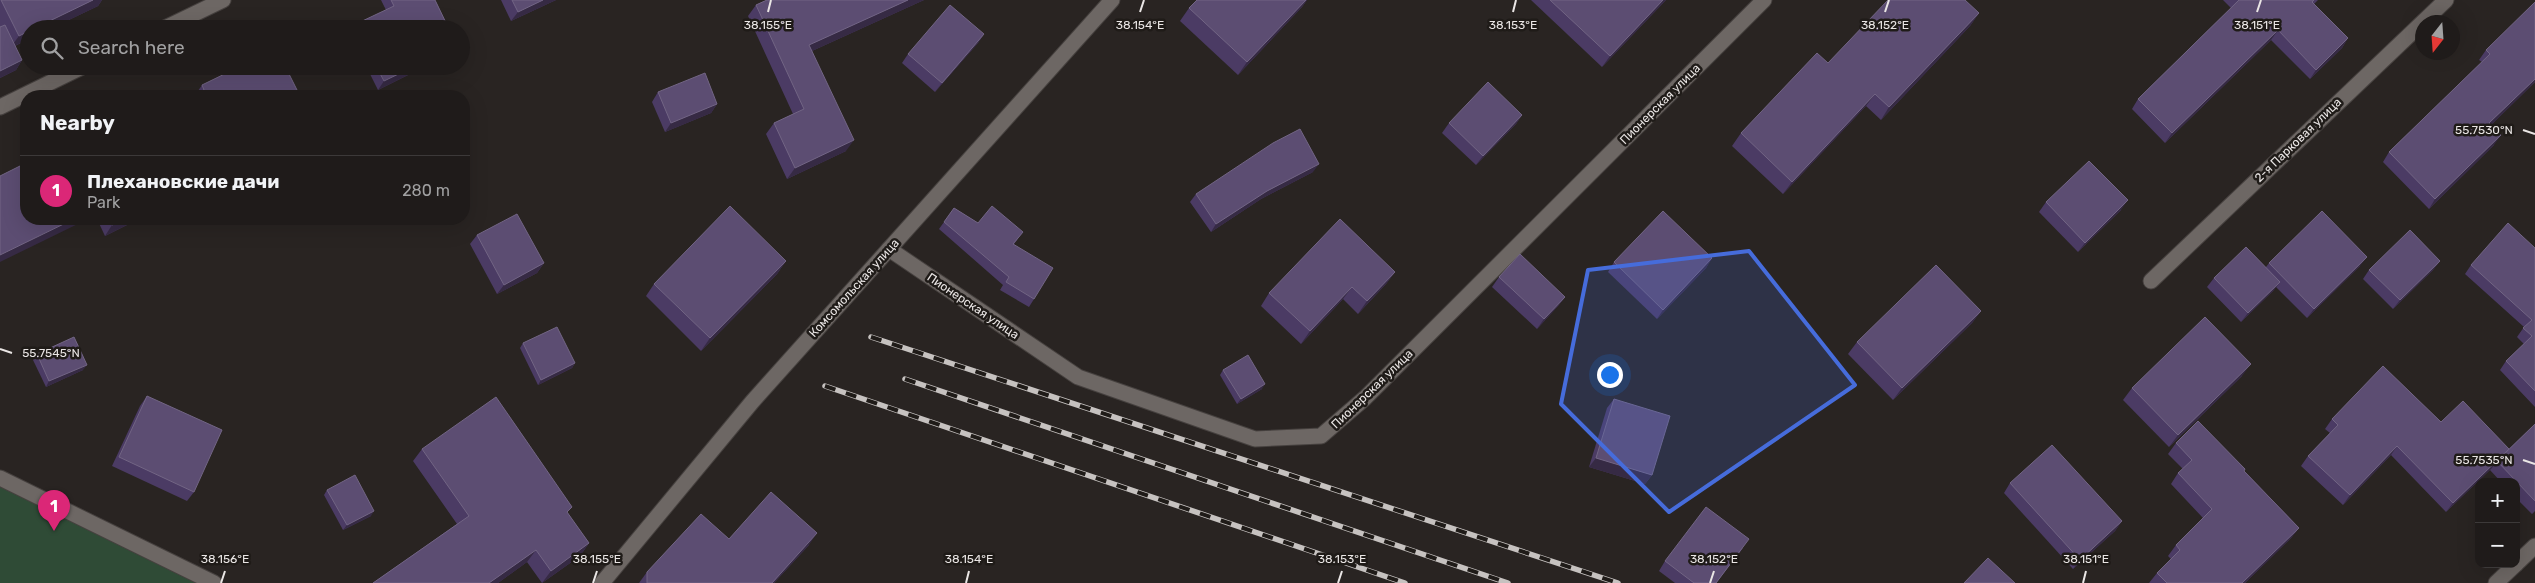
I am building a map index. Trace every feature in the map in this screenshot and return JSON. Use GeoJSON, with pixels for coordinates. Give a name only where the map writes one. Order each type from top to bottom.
{"type":"FeatureCollection","features":[{"type":"Feature","properties":{"kind":"street"},"geometry":{"type":"LineString","coordinates":[[182,20],[223,0]]}},
{"type":"Feature","properties":{"kind":"street","name":"Комсомольская улица"},"geometry":{"type":"LineString","coordinates":[[602,583],[752,402],[1112,0]]}},
{"type":"Feature","properties":{"kind":"street","name":"Пионерская улица"},"geometry":{"type":"LineString","coordinates":[[889,249],[1078,377],[1255,439],[1321,436],[1365,398],[1764,0]]}},
{"type":"Feature","properties":{"kind":"street","name":"2-я Парковая улица"},"geometry":{"type":"LineString","coordinates":[[2151,281],[2446,0]]}},
{"type":"Feature","properties":{"kind":"street"},"geometry":{"type":"LineString","coordinates":[[35,90],[66,75]]}},
{"type":"Feature","properties":{"kind":"street"},"geometry":{"type":"LineString","coordinates":[[0,107],[20,97]]}},
{"type":"Feature","properties":{"kind":"street"},"geometry":{"type":"LineString","coordinates":[[0,478],[214,583]]}},
{"type":"Feature","properties":{"kind":"street"},"geometry":{"type":"LineString","coordinates":[[2520,560],[2535,546]]}},
{"type":"Feature","properties":{"kind":"street"},"geometry":{"type":"LineString","coordinates":[[2496,583],[2512,568]]}},
{"type":"Feature","properties":{"kind":"highlighted area"},"geometry":{"type":"Polygon","coordinates":[[[1749,251],[1855,385],[1669,512],[1561,404],[1588,270],[1749,251]]]}},
{"type":"Feature","properties":{"kind":"green space"},"geometry":{"type":"Polygon","coordinates":[[[0,478],[214,583],[0,583],[0,478]]]}},
{"type":"Feature","properties":{"kind":"building"},"geometry":{"type":"Polygon","coordinates":[[[1,0],[93,0],[52,20],[20,20],[19,36],[1,0]]]}},
{"type":"Feature","properties":{"kind":"building"},"geometry":{"type":"Polygon","coordinates":[[[391,0],[435,0],[445,20],[364,20],[394,6],[391,0]]]}},
{"type":"Feature","properties":{"kind":"building"},"geometry":{"type":"Polygon","coordinates":[[[512,0],[543,0],[518,12],[512,0]]]}},
{"type":"Feature","properties":{"kind":"building"},"geometry":{"type":"Polygon","coordinates":[[[767,0],[908,0],[809,45],[854,140],[795,168],[774,123],[804,109],[756,5],[767,0]]]}},
{"type":"Feature","properties":{"kind":"building"},"geometry":{"type":"Polygon","coordinates":[[[1197,0],[1306,0],[1247,62],[1189,8],[1197,0]]]}},
{"type":"Feature","properties":{"kind":"building"},"geometry":{"type":"Polygon","coordinates":[[[1550,0],[1663,0],[1610,56],[1550,0]]]}},
{"type":"Feature","properties":{"kind":"building"},"geometry":{"type":"Polygon","coordinates":[[[1888,0],[1965,0],[1979,13],[1889,107],[1875,94],[1792,182],[1741,133],[1817,53],[1828,63],[1888,0]]]}},
{"type":"Feature","properties":{"kind":"building"},"geometry":{"type":"Polygon","coordinates":[[[2239,0],[2314,0],[2312,2],[2348,38],[2316,70],[2278,30],[2172,133],[2138,99],[2239,0]]]}},
{"type":"Feature","properties":{"kind":"building"},"geometry":{"type":"Polygon","coordinates":[[[2535,2],[2535,79],[2489,123],[2501,135],[2435,199],[2389,152],[2490,54],[2486,50],[2535,2]]]}},
{"type":"Feature","properties":{"kind":"building"},"geometry":{"type":"Polygon","coordinates":[[[950,5],[984,34],[942,83],[908,54],[950,5]]]}},
{"type":"Feature","properties":{"kind":"building"},"geometry":{"type":"Polygon","coordinates":[[[5,25],[20,56],[20,61],[0,71],[0,27],[5,25]]]}},
{"type":"Feature","properties":{"kind":"building"},"geometry":{"type":"Polygon","coordinates":[[[705,73],[717,104],[671,123],[658,92],[705,73]]]}},
{"type":"Feature","properties":{"kind":"building"},"geometry":{"type":"Polygon","coordinates":[[[223,75],[290,75],[297,90],[204,90],[202,85],[223,75]]]}},
{"type":"Feature","properties":{"kind":"building"},"geometry":{"type":"Polygon","coordinates":[[[381,75],[396,75],[384,81],[381,75]]]}},
{"type":"Feature","properties":{"kind":"building"},"geometry":{"type":"Polygon","coordinates":[[[1488,82],[1522,115],[1483,156],[1449,123],[1488,82]]]}},
{"type":"Feature","properties":{"kind":"building"},"geometry":{"type":"Polygon","coordinates":[[[1300,129],[1319,164],[1267,191],[1216,224],[1196,194],[1273,143],[1300,129]]]}},
{"type":"Feature","properties":{"kind":"building"},"geometry":{"type":"Polygon","coordinates":[[[2089,161],[2128,200],[2085,243],[2046,202],[2089,161]]]}},
{"type":"Feature","properties":{"kind":"building"},"geometry":{"type":"Polygon","coordinates":[[[20,166],[20,225],[62,225],[0,255],[0,176],[20,166]]]}},
{"type":"Feature","properties":{"kind":"building"},"geometry":{"type":"Polygon","coordinates":[[[730,206],[786,261],[710,338],[654,284],[730,206]]]}},
{"type":"Feature","properties":{"kind":"building"},"geometry":{"type":"Polygon","coordinates":[[[992,206],[1023,232],[1013,244],[1053,268],[1034,299],[1006,282],[1009,277],[944,222],[954,208],[978,223],[992,206]]]}},
{"type":"Feature","properties":{"kind":"building"},"geometry":{"type":"Polygon","coordinates":[[[1663,211],[1712,258],[1663,310],[1614,262],[1663,211]]]}},
{"type":"Feature","properties":{"kind":"building"},"geometry":{"type":"Polygon","coordinates":[[[2322,211],[2367,257],[2314,309],[2269,263],[2322,211]]]}},
{"type":"Feature","properties":{"kind":"building"},"geometry":{"type":"Polygon","coordinates":[[[517,214],[544,263],[504,285],[477,235],[517,214]]]}},
{"type":"Feature","properties":{"kind":"building"},"geometry":{"type":"Polygon","coordinates":[[[1340,219],[1395,272],[1367,301],[1352,287],[1310,331],[1269,293],[1340,219]]]}},
{"type":"Feature","properties":{"kind":"building"},"geometry":{"type":"Polygon","coordinates":[[[2508,223],[2535,248],[2535,391],[2506,361],[2532,336],[2523,328],[2532,320],[2471,265],[2508,223]]]}},
{"type":"Feature","properties":{"kind":"building"},"geometry":{"type":"Polygon","coordinates":[[[2410,230],[2440,261],[2400,300],[2369,270],[2410,230]]]}},
{"type":"Feature","properties":{"kind":"building"},"geometry":{"type":"Polygon","coordinates":[[[2246,247],[2280,282],[2248,313],[2214,278],[2246,247]]]}},
{"type":"Feature","properties":{"kind":"building"},"geometry":{"type":"Polygon","coordinates":[[[1520,254],[1565,297],[1544,319],[1499,277],[1520,254]]]}},
{"type":"Feature","properties":{"kind":"building"},"geometry":{"type":"Polygon","coordinates":[[[1936,265],[1981,311],[1902,388],[1857,342],[1936,265]]]}},
{"type":"Feature","properties":{"kind":"building"},"geometry":{"type":"Polygon","coordinates":[[[2205,317],[2251,364],[2178,435],[2132,388],[2205,317]]]}},
{"type":"Feature","properties":{"kind":"building"},"geometry":{"type":"Polygon","coordinates":[[[557,327],[575,363],[541,380],[523,343],[557,327]]]}},
{"type":"Feature","properties":{"kind":"building"},"geometry":{"type":"Polygon","coordinates":[[[74,337],[87,365],[49,381],[37,354],[74,337]]]}},
{"type":"Feature","properties":{"kind":"building"},"geometry":{"type":"Polygon","coordinates":[[[1248,355],[1265,384],[1241,399],[1223,370],[1248,355]]]}},
{"type":"Feature","properties":{"kind":"building"},"geometry":{"type":"Polygon","coordinates":[[[2383,366],[2441,422],[2463,401],[2509,449],[2479,478],[2475,478],[2475,482],[2453,503],[2397,446],[2350,495],[2308,456],[2338,425],[2332,419],[2383,366]]]}},
{"type":"Feature","properties":{"kind":"building"},"geometry":{"type":"Polygon","coordinates":[[[147,396],[222,430],[194,492],[119,457],[147,396]]]}},
{"type":"Feature","properties":{"kind":"building"},"geometry":{"type":"Polygon","coordinates":[[[496,397],[572,507],[567,512],[589,543],[551,571],[536,550],[489,583],[373,583],[469,516],[422,449],[496,397]]]}},
{"type":"Feature","properties":{"kind":"building"},"geometry":{"type":"Polygon","coordinates":[[[1614,399],[1670,416],[1652,475],[1596,458],[1614,399]]]}},
{"type":"Feature","properties":{"kind":"building"},"geometry":{"type":"Polygon","coordinates":[[[2198,421],[2299,528],[2242,583],[2167,583],[2157,573],[2180,550],[2176,545],[2212,509],[2178,473],[2192,460],[2176,443],[2198,421]]]}},
{"type":"Feature","properties":{"kind":"building"},"geometry":{"type":"Polygon","coordinates":[[[2535,424],[2535,501],[2520,485],[2520,478],[2513,478],[2497,461],[2535,424]]]}},
{"type":"Feature","properties":{"kind":"building"},"geometry":{"type":"Polygon","coordinates":[[[2052,445],[2122,521],[2080,560],[2010,483],[2052,445]]]}},
{"type":"Feature","properties":{"kind":"building"},"geometry":{"type":"Polygon","coordinates":[[[355,475],[374,511],[347,525],[327,490],[355,475]]]}},
{"type":"Feature","properties":{"kind":"building"},"geometry":{"type":"Polygon","coordinates":[[[771,492],[817,533],[772,583],[647,583],[647,572],[701,514],[729,539],[771,492]]]}},
{"type":"Feature","properties":{"kind":"building"},"geometry":{"type":"Polygon","coordinates":[[[1706,507],[1749,539],[1716,583],[1694,583],[1665,561],[1706,507]]]}},
{"type":"Feature","properties":{"kind":"building"},"geometry":{"type":"Polygon","coordinates":[[[1988,558],[2015,583],[1964,583],[1988,558]]]}},
{"type":"Feature","properties":{"kind":"railway"},"geometry":{"type":"LineString","coordinates":[[871,337],[1618,583]]}},
{"type":"Feature","properties":{"kind":"railway"},"geometry":{"type":"LineString","coordinates":[[905,379],[1508,583]]}},
{"type":"Feature","properties":{"kind":"railway"},"geometry":{"type":"LineString","coordinates":[[825,386],[1405,583]]}},
{"type":"Feature","properties":{"kind":"place","name":"Плехановские дачи"},"geometry":{"type":"Point","coordinates":[54,531]}}]}
